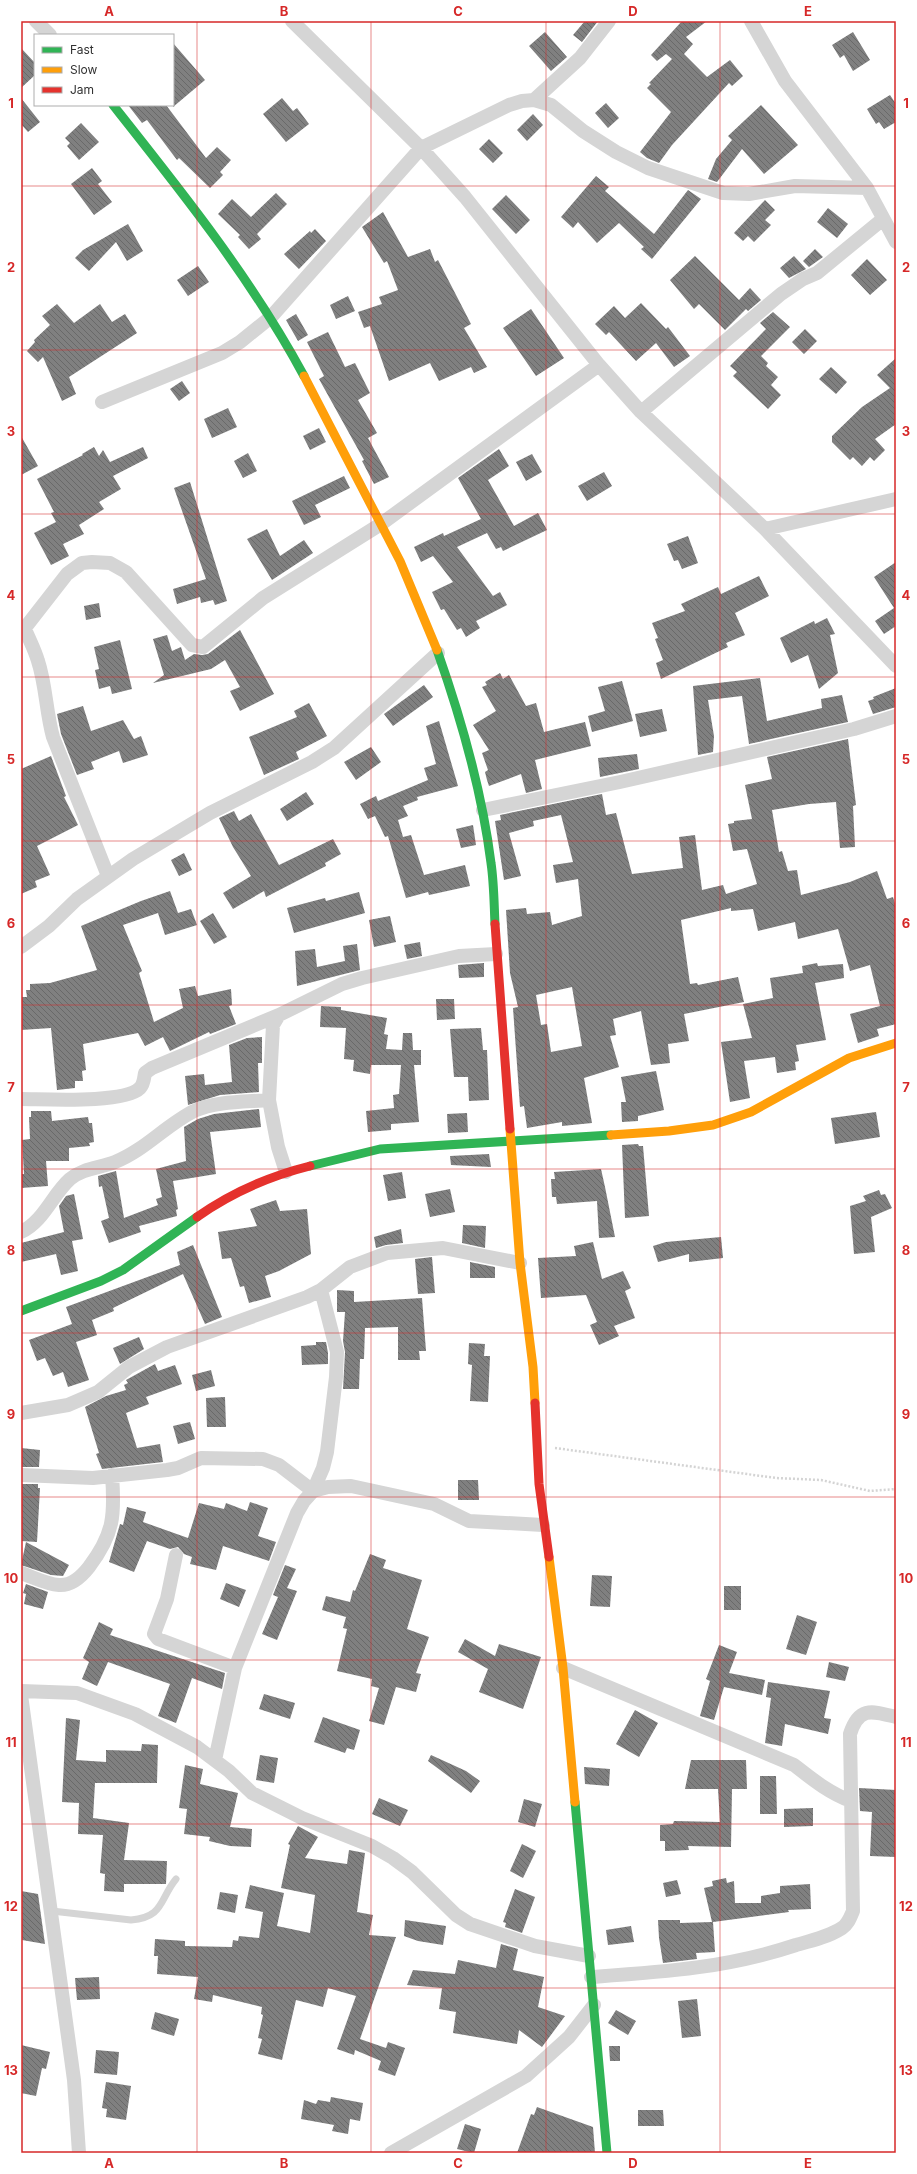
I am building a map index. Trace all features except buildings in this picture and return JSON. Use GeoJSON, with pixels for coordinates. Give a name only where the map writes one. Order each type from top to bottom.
{"type":"FeatureCollection","features":[{"type":"Feature","properties":{"kind":"street"},"geometry":{"type":"LineString","coordinates":[[36,21],[49,34]]}},
{"type":"Feature","properties":{"kind":"street"},"geometry":{"type":"LineString","coordinates":[[292,21],[421,148],[465,197],[599,365],[641,412],[765,529],[896,666]]}},
{"type":"Feature","properties":{"kind":"street"},"geometry":{"type":"LineString","coordinates":[[534,100],[580,58],[609,21]]}},
{"type":"Feature","properties":{"kind":"street"},"geometry":{"type":"LineString","coordinates":[[751,21],[785,81],[867,188],[896,242]]}},
{"type":"Feature","properties":{"kind":"street"},"geometry":{"type":"LineString","coordinates":[[102,402],[222,352],[240,342],[271,318],[421,148],[509,105],[522,101],[534,100],[551,106],[590,136],[616,152],[648,168],[723,193],[749,194],[795,186],[867,188]]}},
{"type":"Feature","properties":{"kind":"street"},"geometry":{"type":"LineString","coordinates":[[114,106],[185,196],[246,279],[271,318],[381,524],[417,597],[438,653],[468,745],[483,810],[491,863],[496,954],[520,1263],[533,1367],[543,1525],[563,1668],[607,2153]]}},
{"type":"Feature","properties":{"kind":"street"},"geometry":{"type":"LineString","coordinates":[[641,412],[781,294],[803,279],[817,273],[883,219]]}},
{"type":"Feature","properties":{"kind":"street"},"geometry":{"type":"LineString","coordinates":[[108,876],[53,737],[48,718],[44,686],[38,660],[23,631],[74,567],[82,563],[110,563],[126,572],[192,645],[203,647],[263,598],[381,524],[599,365]]}},
{"type":"Feature","properties":{"kind":"street"},"geometry":{"type":"LineString","coordinates":[[765,529],[896,499]]}},
{"type":"Feature","properties":{"kind":"street"},"geometry":{"type":"LineString","coordinates":[[21,946],[49,926],[77,898],[133,859],[204,817],[312,762],[334,748],[438,653]]}},
{"type":"Feature","properties":{"kind":"street"},"geometry":{"type":"LineString","coordinates":[[483,810],[635,779],[854,729],[896,716]]}},
{"type":"Feature","properties":{"kind":"street"},"geometry":{"type":"LineString","coordinates":[[21,1099],[94,1099],[133,1091],[140,1088],[144,1083],[145,1073],[152,1068],[279,1015],[342,984],[458,956],[496,954]]}},
{"type":"Feature","properties":{"kind":"street"},"geometry":{"type":"LineString","coordinates":[[279,1015],[274,1024],[270,1100],[278,1147],[286,1172]]}},
{"type":"Feature","properties":{"kind":"street"},"geometry":{"type":"LineString","coordinates":[[21,1310],[100,1281],[117,1273],[220,1201],[286,1172],[380,1149],[669,1131],[713,1125],[751,1112],[849,1058],[896,1043]]}},
{"type":"Feature","properties":{"kind":"street"},"geometry":{"type":"LineString","coordinates":[[21,1232],[39,1219],[61,1188],[71,1178],[85,1170],[114,1163],[133,1153],[195,1111],[210,1106],[270,1100]]}},
{"type":"Feature","properties":{"kind":"street"},"geometry":{"type":"LineString","coordinates":[[21,1413],[68,1405],[98,1392],[129,1367],[167,1347],[307,1298],[321,1290],[350,1267],[387,1253],[443,1248],[520,1263]]}},
{"type":"Feature","properties":{"kind":"street"},"geometry":{"type":"LineString","coordinates":[[215,1760],[235,1668],[297,1513],[304,1501],[313,1491],[323,1468],[327,1452],[336,1377],[337,1352],[321,1290]]}},
{"type":"Feature","properties":{"kind":"street"},"geometry":{"type":"LineString","coordinates":[[21,1475],[93,1478],[178,1468],[201,1458],[263,1459],[279,1465],[313,1491]]}},
{"type":"Feature","properties":{"kind":"street"},"geometry":{"type":"LineString","coordinates":[[21,1573],[59,1585],[68,1584],[84,1573],[103,1549],[110,1531],[114,1511],[112,1475]]}},
{"type":"Feature","properties":{"kind":"street"},"geometry":{"type":"LineString","coordinates":[[313,1491],[328,1487],[351,1486],[434,1504],[469,1521],[543,1525]]}},
{"type":"Feature","properties":{"kind":"street"},"geometry":{"type":"LineString","coordinates":[[176,1555],[167,1599],[154,1634],[158,1640],[235,1668]]}},
{"type":"Feature","properties":{"kind":"street"},"geometry":{"type":"LineString","coordinates":[[563,1668],[787,1762],[820,1786],[837,1796],[851,1801]]}},
{"type":"Feature","properties":{"kind":"street"},"geometry":{"type":"LineString","coordinates":[[21,1691],[70,1692],[95,1698],[135,1714],[178,1735],[215,1760],[252,1793],[302,1818],[372,1846],[393,1858],[412,1872],[456,1915],[470,1924],[535,1946],[589,1956]]}},
{"type":"Feature","properties":{"kind":"street"},"geometry":{"type":"LineString","coordinates":[[21,1695],[52,1911],[74,2080],[79,2153]]}},
{"type":"Feature","properties":{"kind":"street"},"geometry":{"type":"LineString","coordinates":[[591,1977],[678,1971],[727,1964],[787,1948],[828,1935],[842,1928],[849,1921],[853,1911],[850,1734],[854,1723],[861,1715],[872,1711],[896,1717]]}},
{"type":"Feature","properties":{"kind":"street"},"geometry":{"type":"LineString","coordinates":[[391,2153],[526,2076],[569,2037],[594,2005]]}},
{"type":"Feature","properties":{"kind":"lane"},"geometry":{"type":"LineString","coordinates":[[52,1911],[131,1920],[143,1919],[154,1914],[161,1907],[176,1879]]}},
{"type":"Feature","properties":{"kind":"path"},"geometry":{"type":"LineString","coordinates":[[537,1447],[567,1449],[776,1478],[821,1480],[870,1491],[896,1489]]}},
{"type":"Feature","properties":{"kind":"traffic: fast"},"geometry":{"type":"LineString","coordinates":[[114,106],[190,203],[238,270],[262,305],[304,376]]}},
{"type":"Feature","properties":{"kind":"traffic: fast"},"geometry":{"type":"LineString","coordinates":[[437,650],[470,755],[482,809],[492,871],[495,924]]}},
{"type":"Feature","properties":{"kind":"traffic: fast"},"geometry":{"type":"LineString","coordinates":[[310,1166],[380,1149],[611,1135]]}},
{"type":"Feature","properties":{"kind":"traffic: fast"},"geometry":{"type":"LineString","coordinates":[[21,1311],[101,1281],[123,1270],[197,1217]]}},
{"type":"Feature","properties":{"kind":"traffic: fast"},"geometry":{"type":"LineString","coordinates":[[575,1802],[607,2153]]}},
{"type":"Feature","properties":{"kind":"traffic: slow"},"geometry":{"type":"LineString","coordinates":[[304,376],[400,561],[437,650]]}},
{"type":"Feature","properties":{"kind":"traffic: slow"},"geometry":{"type":"LineString","coordinates":[[611,1135],[669,1131],[713,1125],[751,1112],[849,1058],[896,1043]]}},
{"type":"Feature","properties":{"kind":"traffic: slow"},"geometry":{"type":"LineString","coordinates":[[510,1129],[520,1263],[533,1367],[535,1403]]}},
{"type":"Feature","properties":{"kind":"traffic: slow"},"geometry":{"type":"LineString","coordinates":[[549,1557],[563,1668],[575,1802]]}},
{"type":"Feature","properties":{"kind":"traffic: jam"},"geometry":{"type":"LineString","coordinates":[[495,924],[510,1129]]}},
{"type":"Feature","properties":{"kind":"traffic: jam"},"geometry":{"type":"LineString","coordinates":[[197,1217],[223,1200],[251,1186],[310,1166]]}},
{"type":"Feature","properties":{"kind":"traffic: jam"},"geometry":{"type":"LineString","coordinates":[[535,1403],[539,1484],[549,1557]]}}]}
